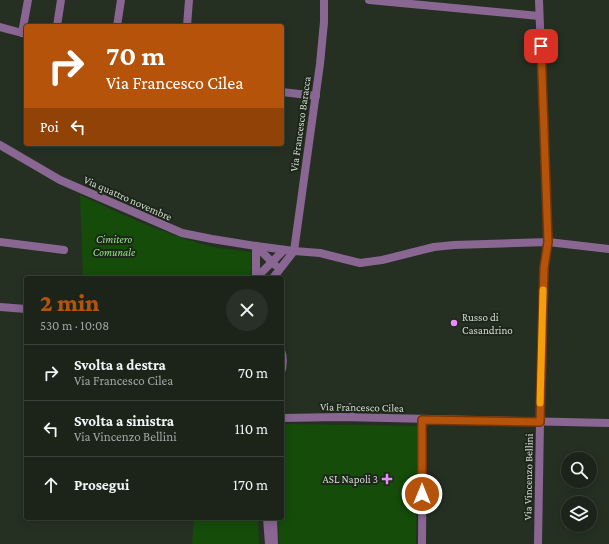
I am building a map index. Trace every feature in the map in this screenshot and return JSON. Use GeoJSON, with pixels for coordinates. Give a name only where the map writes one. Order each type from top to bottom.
{"type":"FeatureCollection","features":[{"type":"Feature","properties":{"kind":"street"},"geometry":{"type":"LineString","coordinates":[[25,24],[28,0]]}},
{"type":"Feature","properties":{"kind":"street"},"geometry":{"type":"LineString","coordinates":[[57,24],[61,0]]}},
{"type":"Feature","properties":{"kind":"street"},"geometry":{"type":"LineString","coordinates":[[117,24],[121,0]]}},
{"type":"Feature","properties":{"kind":"street"},"geometry":{"type":"LineString","coordinates":[[187,24],[189,0]]}},
{"type":"Feature","properties":{"kind":"street","name":"Via Francesco Baracca"},"geometry":{"type":"LineString","coordinates":[[294,251],[316,96],[324,22],[324,0]]}},
{"type":"Feature","properties":{"kind":"street"},"geometry":{"type":"LineString","coordinates":[[369,0],[540,16]]}},
{"type":"Feature","properties":{"kind":"street","name":"Via Vincenzo Bellini"},"geometry":{"type":"LineString","coordinates":[[538,544],[544,268],[548,242],[539,0]]}},
{"type":"Feature","properties":{"kind":"street"},"geometry":{"type":"LineString","coordinates":[[0,27],[24,34]]}},
{"type":"Feature","properties":{"kind":"street"},"geometry":{"type":"LineString","coordinates":[[284,92],[316,96]]}},
{"type":"Feature","properties":{"kind":"street","name":"Via quattro novembre"},"geometry":{"type":"LineString","coordinates":[[0,145],[60,180],[182,233],[212,239],[284,250],[320,253],[360,263],[382,260],[434,247],[454,245],[548,242],[609,250]]}},
{"type":"Feature","properties":{"kind":"street"},"geometry":{"type":"LineString","coordinates":[[0,242],[64,250]]}},
{"type":"Feature","properties":{"kind":"street"},"geometry":{"type":"LineString","coordinates":[[256,246],[272,262],[281,268]]}},
{"type":"Feature","properties":{"kind":"street"},"geometry":{"type":"LineString","coordinates":[[256,246],[257,276]]}},
{"type":"Feature","properties":{"kind":"street"},"geometry":{"type":"LineString","coordinates":[[258,276],[284,250]]}},
{"type":"Feature","properties":{"kind":"street"},"geometry":{"type":"LineString","coordinates":[[275,276],[294,251]]}},
{"type":"Feature","properties":{"kind":"street"},"geometry":{"type":"LineString","coordinates":[[265,269],[269,268],[273,270],[273,276]]}},
{"type":"Feature","properties":{"kind":"street"},"geometry":{"type":"LineString","coordinates":[[0,307],[24,309]]}},
{"type":"Feature","properties":{"kind":"street","name":"Via Francesco Cilea"},"geometry":{"type":"LineString","coordinates":[[284,418],[609,423]]}},
{"type":"Feature","properties":{"kind":"street"},"geometry":{"type":"LineString","coordinates":[[422,420],[422,544]]}},
{"type":"Feature","properties":{"kind":"street"},"geometry":{"type":"LineString","coordinates":[[267,520],[269,544]]}},
{"type":"Feature","properties":{"kind":"street"},"geometry":{"type":"LineString","coordinates":[[273,520],[274,544]]}},
{"type":"Feature","properties":{"kind":"lane"},"geometry":{"type":"LineString","coordinates":[[284,353],[284,369]]}},
{"type":"Feature","properties":{"kind":"lane"},"geometry":{"type":"LineString","coordinates":[[350,405],[353,418]]}},
{"type":"Feature","properties":{"kind":"green space","name":"Cimitero Comunale"},"geometry":{"type":"Polygon","coordinates":[[[80,195],[142,223],[173,235],[216,248],[251,252],[251,276],[83,276],[80,195]]]}},
{"type":"Feature","properties":{"kind":"green space"},"geometry":{"type":"Polygon","coordinates":[[[284,424],[418,426],[416,544],[279,544],[278,520],[284,520],[284,424]]]}},
{"type":"Feature","properties":{"kind":"green space"},"geometry":{"type":"Polygon","coordinates":[[[194,520],[258,520],[259,544],[192,544],[194,520]]]}},
{"type":"Feature","properties":{"kind":"slow traffic"},"geometry":{"type":"LineString","coordinates":[[540,403],[543,290]]}},
{"type":"Feature","properties":{"kind":"place","name":"Russo di Casandrino"},"geometry":{"type":"Point","coordinates":[454,323]}},
{"type":"Feature","properties":{"kind":"place","name":"ASL Napoli 3"},"geometry":{"type":"Point","coordinates":[387,479]}},
{"type":"Feature","properties":{"kind":"route"},"geometry":{"type":"LineString","coordinates":[[422,494],[422,420],[540,422],[544,268],[548,242],[541,46]]}}]}
